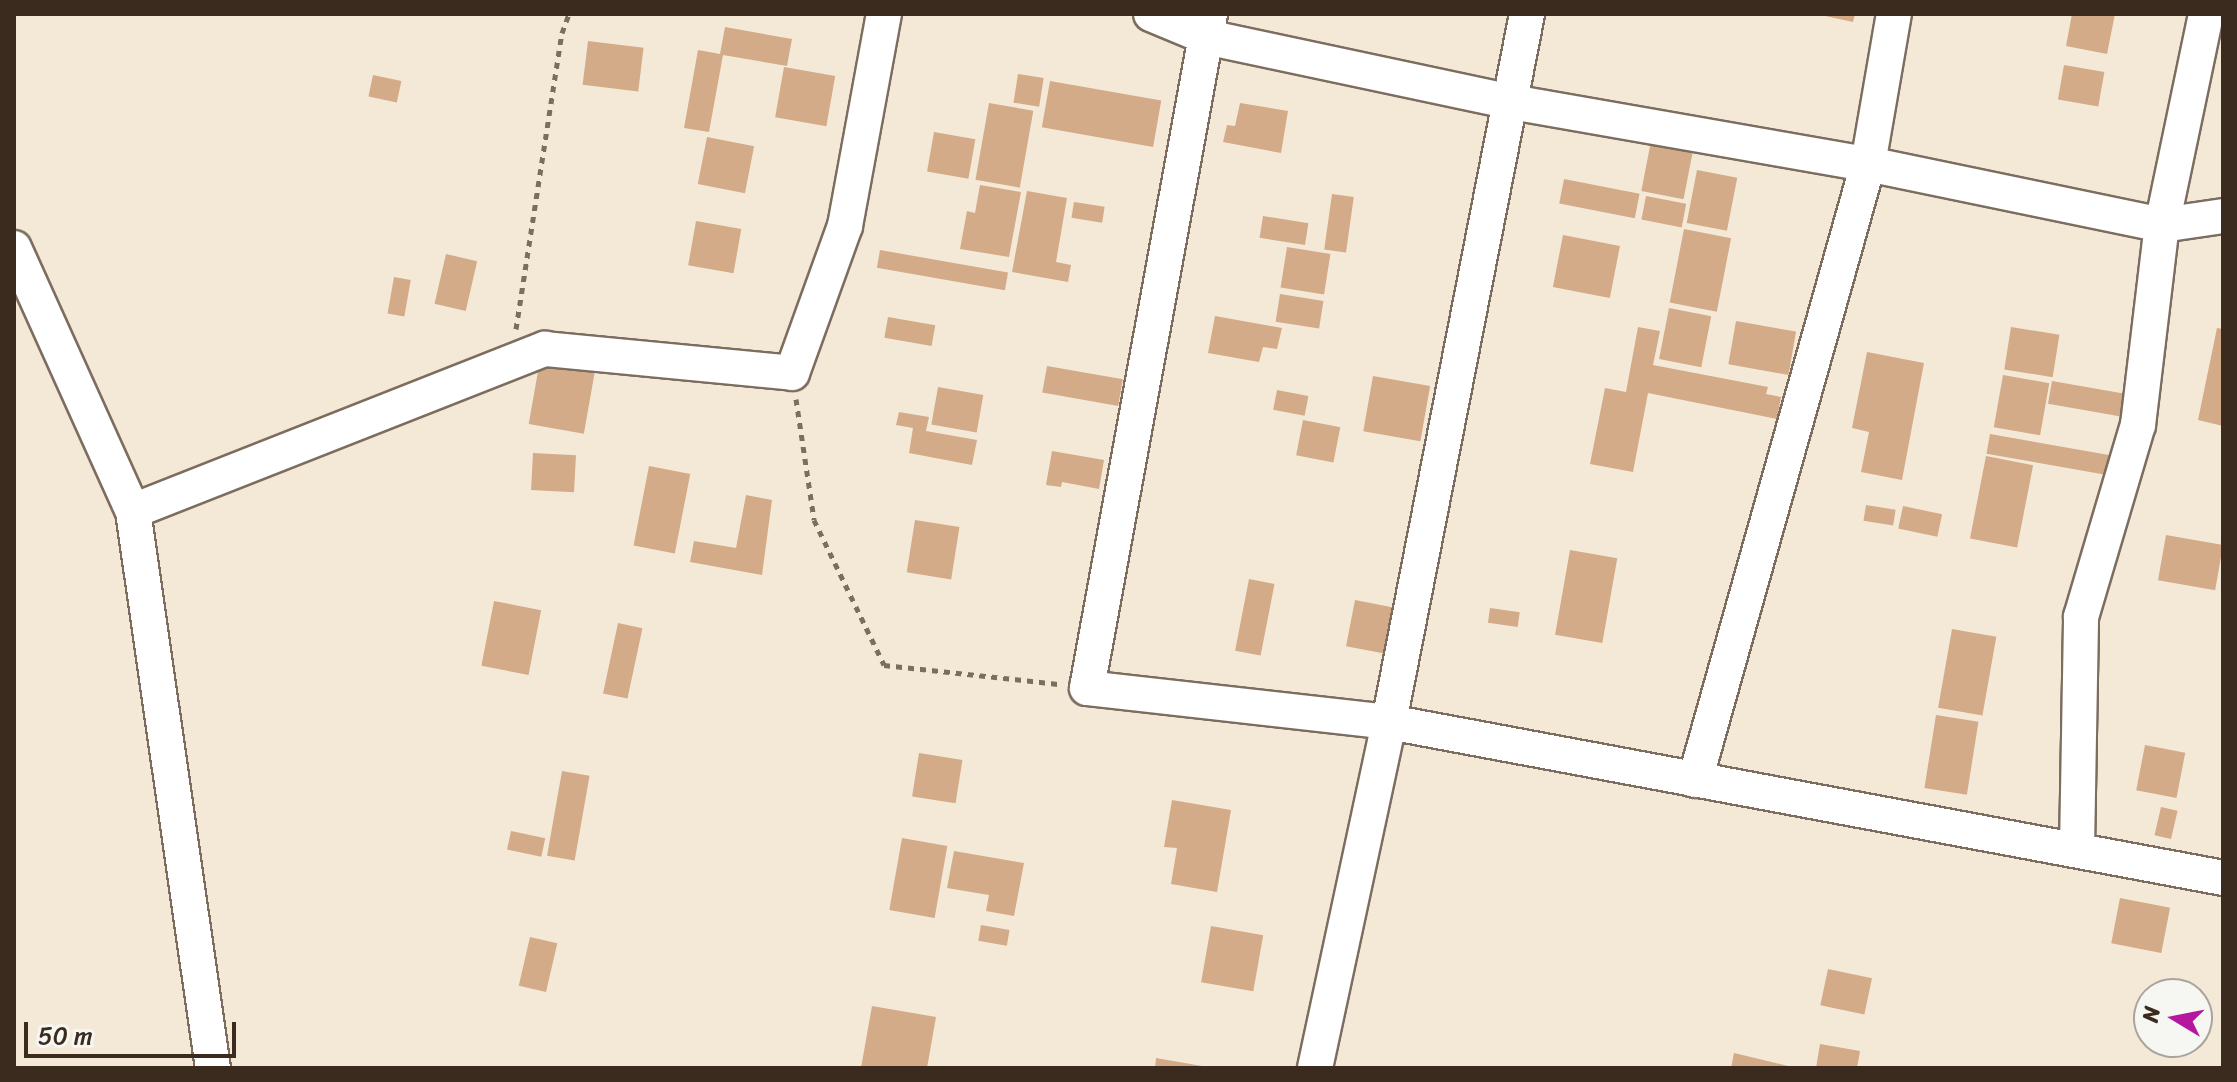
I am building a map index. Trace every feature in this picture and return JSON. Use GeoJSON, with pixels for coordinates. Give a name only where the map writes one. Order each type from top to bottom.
{"type":"FeatureCollection","features":[{"type":"Feature","properties":{"kind":"street"},"geometry":{"type":"LineString","coordinates":[[133,511],[545,349],[792,373],[845,226],[884,14]]}},
{"type":"Feature","properties":{"kind":"street"},"geometry":{"type":"LineString","coordinates":[[1151,14],[1511,102],[1868,164],[2162,225],[2223,216]]}},
{"type":"Feature","properties":{"kind":"street"},"geometry":{"type":"LineString","coordinates":[[1315,1068],[1389,722],[1527,14]]}},
{"type":"Feature","properties":{"kind":"street"},"geometry":{"type":"LineString","coordinates":[[1695,780],[1868,164],[1894,14]]}},
{"type":"Feature","properties":{"kind":"street"},"geometry":{"type":"LineString","coordinates":[[2077,850],[2081,617],[2138,425],[2162,225],[2206,14]]}},
{"type":"Feature","properties":{"kind":"street"},"geometry":{"type":"LineString","coordinates":[[1208,26],[1087,688],[1389,722],[2223,878]]}},
{"type":"Feature","properties":{"kind":"street"},"geometry":{"type":"LineString","coordinates":[[14,248],[133,511],[213,1068]]}},
{"type":"Feature","properties":{"kind":"path"},"geometry":{"type":"LineString","coordinates":[[511,362],[562,33],[569,14]]}},
{"type":"Feature","properties":{"kind":"path"},"geometry":{"type":"LineString","coordinates":[[792,373],[814,520],[884,665],[1087,688]]}},
{"type":"Feature","properties":{"kind":"building"},"geometry":{"type":"Polygon","coordinates":[[[1816,14],[1855,14],[1853,22],[1816,14]]]}},
{"type":"Feature","properties":{"kind":"building"},"geometry":{"type":"Polygon","coordinates":[[[2072,14],[2115,14],[2107,54],[2066,46],[2072,14]]]}},
{"type":"Feature","properties":{"kind":"building"},"geometry":{"type":"Polygon","coordinates":[[[725,27],[792,39],[787,66],[723,55],[709,132],[684,128],[698,50],[720,54],[725,27]]]}},
{"type":"Feature","properties":{"kind":"building"},"geometry":{"type":"Polygon","coordinates":[[[588,41],[644,48],[638,91],[583,85],[588,41]]]}},
{"type":"Feature","properties":{"kind":"building"},"geometry":{"type":"Polygon","coordinates":[[[2064,65],[2104,72],[2098,107],[2058,99],[2064,65]]]}},
{"type":"Feature","properties":{"kind":"building"},"geometry":{"type":"Polygon","coordinates":[[[784,67],[835,76],[826,126],[775,117],[784,67]]]}},
{"type":"Feature","properties":{"kind":"building"},"geometry":{"type":"Polygon","coordinates":[[[1018,74],[1044,78],[1039,107],[1013,103],[1018,74]]]}},
{"type":"Feature","properties":{"kind":"building"},"geometry":{"type":"Polygon","coordinates":[[[373,75],[401,81],[397,103],[368,97],[373,75]]]}},
{"type":"Feature","properties":{"kind":"building"},"geometry":{"type":"Polygon","coordinates":[[[1050,81],[1161,101],[1153,147],[1042,127],[1050,81]]]}},
{"type":"Feature","properties":{"kind":"building"},"geometry":{"type":"Polygon","coordinates":[[[989,103],[1033,111],[1020,188],[975,180],[989,103]]]}},
{"type":"Feature","properties":{"kind":"building"},"geometry":{"type":"Polygon","coordinates":[[[1240,103],[1288,111],[1281,153],[1223,142],[1227,125],[1235,126],[1240,103]]]}},
{"type":"Feature","properties":{"kind":"building"},"geometry":{"type":"Polygon","coordinates":[[[934,132],[975,139],[968,179],[927,171],[934,132]]]}},
{"type":"Feature","properties":{"kind":"building"},"geometry":{"type":"Polygon","coordinates":[[[1652,136],[1694,144],[1684,199],[1641,191],[1652,136]]]}},
{"type":"Feature","properties":{"kind":"building"},"geometry":{"type":"Polygon","coordinates":[[[707,137],[754,146],[745,193],[698,184],[707,137]]]}},
{"type":"Feature","properties":{"kind":"building"},"geometry":{"type":"Polygon","coordinates":[[[1697,170],[1737,178],[1727,231],[1687,223],[1697,170]]]}},
{"type":"Feature","properties":{"kind":"building"},"geometry":{"type":"Polygon","coordinates":[[[1564,179],[1640,194],[1635,218],[1559,204],[1564,179]]]}},
{"type":"Feature","properties":{"kind":"building"},"geometry":{"type":"Polygon","coordinates":[[[980,185],[1021,192],[1009,257],[960,249],[967,211],[975,213],[980,185]]]}},
{"type":"Feature","properties":{"kind":"building"},"geometry":{"type":"Polygon","coordinates":[[[1027,191],[1067,198],[1056,262],[1071,265],[1068,282],[1012,272],[1027,191]]]}},
{"type":"Feature","properties":{"kind":"building"},"geometry":{"type":"Polygon","coordinates":[[[1332,194],[1354,197],[1346,253],[1324,249],[1332,194]]]}},
{"type":"Feature","properties":{"kind":"building"},"geometry":{"type":"Polygon","coordinates":[[[1646,196],[1686,204],[1682,227],[1641,220],[1646,196]]]}},
{"type":"Feature","properties":{"kind":"building"},"geometry":{"type":"Polygon","coordinates":[[[1074,202],[1105,207],[1102,223],[1071,218],[1074,202]]]}},
{"type":"Feature","properties":{"kind":"building"},"geometry":{"type":"Polygon","coordinates":[[[1263,216],[1308,223],[1305,245],[1260,238],[1263,216]]]}},
{"type":"Feature","properties":{"kind":"building"},"geometry":{"type":"Polygon","coordinates":[[[696,221],[741,229],[733,273],[688,265],[696,221]]]}},
{"type":"Feature","properties":{"kind":"building"},"geometry":{"type":"Polygon","coordinates":[[[1684,229],[1731,238],[1717,312],[1670,303],[1684,229]]]}},
{"type":"Feature","properties":{"kind":"building"},"geometry":{"type":"Polygon","coordinates":[[[1563,235],[1620,246],[1610,298],[1553,287],[1563,235]]]}},
{"type":"Feature","properties":{"kind":"building"},"geometry":{"type":"Polygon","coordinates":[[[1287,247],[1330,254],[1324,294],[1281,287],[1287,247]]]}},
{"type":"Feature","properties":{"kind":"building"},"geometry":{"type":"Polygon","coordinates":[[[880,250],[1008,273],[1005,290],[877,268],[880,250]]]}},
{"type":"Feature","properties":{"kind":"building"},"geometry":{"type":"Polygon","coordinates":[[[446,254],[477,261],[466,311],[435,304],[446,254]]]}},
{"type":"Feature","properties":{"kind":"building"},"geometry":{"type":"Polygon","coordinates":[[[394,277],[411,280],[404,316],[388,313],[394,277]]]}},
{"type":"Feature","properties":{"kind":"building"},"geometry":{"type":"Polygon","coordinates":[[[1280,294],[1323,301],[1319,329],[1276,322],[1280,294]]]}},
{"type":"Feature","properties":{"kind":"building"},"geometry":{"type":"Polygon","coordinates":[[[1669,308],[1711,316],[1701,367],[1659,359],[1669,308]]]}},
{"type":"Feature","properties":{"kind":"building"},"geometry":{"type":"Polygon","coordinates":[[[1215,316],[1282,328],[1277,349],[1263,347],[1259,362],[1208,353],[1215,316]]]}},
{"type":"Feature","properties":{"kind":"building"},"geometry":{"type":"Polygon","coordinates":[[[888,317],[935,325],[932,346],[884,338],[888,317]]]}},
{"type":"Feature","properties":{"kind":"building"},"geometry":{"type":"Polygon","coordinates":[[[1736,321],[1796,332],[1788,375],[1728,364],[1736,321]]]}},
{"type":"Feature","properties":{"kind":"building"},"geometry":{"type":"Polygon","coordinates":[[[1638,327],[1660,331],[1653,365],[1768,387],[1766,394],[1781,397],[1777,419],[1648,393],[1633,472],[1590,464],[1605,388],[1626,392],[1638,327]]]}},
{"type":"Feature","properties":{"kind":"building"},"geometry":{"type":"Polygon","coordinates":[[[2011,327],[2059,335],[2053,377],[2004,369],[2011,327]]]}},
{"type":"Feature","properties":{"kind":"building"},"geometry":{"type":"Polygon","coordinates":[[[2217,328],[2223,329],[2223,426],[2198,420],[2217,328]]]}},
{"type":"Feature","properties":{"kind":"building"},"geometry":{"type":"Polygon","coordinates":[[[1867,352],[1924,363],[1902,480],[1861,472],[1869,432],[1852,428],[1867,352]]]}},
{"type":"Feature","properties":{"kind":"building"},"geometry":{"type":"Polygon","coordinates":[[[540,360],[595,370],[584,434],[529,424],[540,360]]]}},
{"type":"Feature","properties":{"kind":"building"},"geometry":{"type":"Polygon","coordinates":[[[1047,366],[1123,379],[1118,406],[1042,393],[1047,366]]]}},
{"type":"Feature","properties":{"kind":"building"},"geometry":{"type":"Polygon","coordinates":[[[2003,375],[2049,383],[2040,435],[1994,427],[2003,375]]]}},
{"type":"Feature","properties":{"kind":"building"},"geometry":{"type":"Polygon","coordinates":[[[1373,376],[1430,386],[1420,441],[1363,431],[1373,376]]]}},
{"type":"Feature","properties":{"kind":"building"},"geometry":{"type":"Polygon","coordinates":[[[2052,381],[2125,394],[2121,417],[2048,404],[2052,381]]]}},
{"type":"Feature","properties":{"kind":"building"},"geometry":{"type":"Polygon","coordinates":[[[938,387],[983,395],[977,432],[931,424],[938,387]]]}},
{"type":"Feature","properties":{"kind":"building"},"geometry":{"type":"Polygon","coordinates":[[[1277,390],[1308,396],[1305,416],[1273,410],[1277,390]]]}},
{"type":"Feature","properties":{"kind":"building"},"geometry":{"type":"Polygon","coordinates":[[[899,412],[929,417],[926,431],[977,440],[972,465],[909,453],[913,428],[896,425],[899,412]]]}},
{"type":"Feature","properties":{"kind":"building"},"geometry":{"type":"Polygon","coordinates":[[[1303,420],[1340,427],[1333,463],[1296,455],[1303,420]]]}},
{"type":"Feature","properties":{"kind":"building"},"geometry":{"type":"Polygon","coordinates":[[[1990,434],[2116,456],[2113,476],[1987,454],[1990,434]]]}},
{"type":"Feature","properties":{"kind":"building"},"geometry":{"type":"Polygon","coordinates":[[[1052,451],[1104,460],[1099,489],[1062,482],[1061,487],[1046,485],[1052,451]]]}},
{"type":"Feature","properties":{"kind":"building"},"geometry":{"type":"Polygon","coordinates":[[[533,453],[576,455],[574,492],[531,490],[533,453]]]}},
{"type":"Feature","properties":{"kind":"building"},"geometry":{"type":"Polygon","coordinates":[[[1986,456],[2033,465],[2017,548],[1970,538],[1986,456]]]}},
{"type":"Feature","properties":{"kind":"building"},"geometry":{"type":"Polygon","coordinates":[[[649,466],[690,474],[675,554],[634,546],[649,466]]]}},
{"type":"Feature","properties":{"kind":"building"},"geometry":{"type":"Polygon","coordinates":[[[746,495],[772,500],[762,575],[690,562],[694,541],[736,548],[746,495]]]}},
{"type":"Feature","properties":{"kind":"building"},"geometry":{"type":"Polygon","coordinates":[[[1866,505],[1896,510],[1893,525],[1863,521],[1866,505]]]}},
{"type":"Feature","properties":{"kind":"building"},"geometry":{"type":"Polygon","coordinates":[[[1903,506],[1942,514],[1937,537],[1898,528],[1903,506]]]}},
{"type":"Feature","properties":{"kind":"building"},"geometry":{"type":"Polygon","coordinates":[[[915,520],[959,527],[951,579],[907,572],[915,520]]]}},
{"type":"Feature","properties":{"kind":"building"},"geometry":{"type":"Polygon","coordinates":[[[2166,535],[2223,545],[2215,590],[2158,580],[2166,535]]]}},
{"type":"Feature","properties":{"kind":"building"},"geometry":{"type":"Polygon","coordinates":[[[1570,550],[1617,558],[1602,643],[1555,635],[1570,550]]]}},
{"type":"Feature","properties":{"kind":"building"},"geometry":{"type":"Polygon","coordinates":[[[1249,579],[1275,584],[1261,656],[1235,651],[1249,579]]]}},
{"type":"Feature","properties":{"kind":"building"},"geometry":{"type":"Polygon","coordinates":[[[1355,600],[1397,608],[1388,654],[1346,646],[1355,600]]]}},
{"type":"Feature","properties":{"kind":"building"},"geometry":{"type":"Polygon","coordinates":[[[494,601],[541,610],[529,675],[481,666],[494,601]]]}},
{"type":"Feature","properties":{"kind":"building"},"geometry":{"type":"Polygon","coordinates":[[[1490,608],[1520,612],[1518,627],[1488,623],[1490,608]]]}},
{"type":"Feature","properties":{"kind":"building"},"geometry":{"type":"Polygon","coordinates":[[[618,623],[642,628],[627,699],[603,693],[618,623]]]}},
{"type":"Feature","properties":{"kind":"building"},"geometry":{"type":"Polygon","coordinates":[[[1952,629],[1996,637],[1982,716],[1938,708],[1952,629]]]}},
{"type":"Feature","properties":{"kind":"building"},"geometry":{"type":"Polygon","coordinates":[[[1936,715],[1978,722],[1967,795],[1924,788],[1936,715]]]}},
{"type":"Feature","properties":{"kind":"building"},"geometry":{"type":"Polygon","coordinates":[[[2145,745],[2185,753],[2176,798],[2136,790],[2145,745]]]}},
{"type":"Feature","properties":{"kind":"building"},"geometry":{"type":"Polygon","coordinates":[[[919,753],[962,760],[956,803],[912,796],[919,753]]]}},
{"type":"Feature","properties":{"kind":"building"},"geometry":{"type":"Polygon","coordinates":[[[562,771],[590,776],[575,861],[547,856],[562,771]]]}},
{"type":"Feature","properties":{"kind":"building"},"geometry":{"type":"Polygon","coordinates":[[[1172,800],[1231,810],[1217,892],[1171,884],[1177,848],[1164,847],[1172,800]]]}},
{"type":"Feature","properties":{"kind":"building"},"geometry":{"type":"Polygon","coordinates":[[[2161,807],[2178,811],[2171,839],[2154,835],[2161,807]]]}},
{"type":"Feature","properties":{"kind":"building"},"geometry":{"type":"Polygon","coordinates":[[[511,831],[545,838],[541,857],[507,850],[511,831]]]}},
{"type":"Feature","properties":{"kind":"building"},"geometry":{"type":"Polygon","coordinates":[[[902,838],[947,846],[935,918],[889,910],[902,838]]]}},
{"type":"Feature","properties":{"kind":"building"},"geometry":{"type":"Polygon","coordinates":[[[954,851],[1024,863],[1014,916],[986,911],[989,895],[947,888],[954,851]]]}},
{"type":"Feature","properties":{"kind":"building"},"geometry":{"type":"Polygon","coordinates":[[[2120,898],[2170,908],[2161,953],[2111,943],[2120,898]]]}},
{"type":"Feature","properties":{"kind":"building"},"geometry":{"type":"Polygon","coordinates":[[[981,925],[1010,930],[1007,946],[978,941],[981,925]]]}},
{"type":"Feature","properties":{"kind":"building"},"geometry":{"type":"Polygon","coordinates":[[[1211,926],[1263,935],[1253,991],[1201,982],[1211,926]]]}},
{"type":"Feature","properties":{"kind":"building"},"geometry":{"type":"Polygon","coordinates":[[[530,937],[557,943],[546,992],[519,986],[530,937]]]}},
{"type":"Feature","properties":{"kind":"building"},"geometry":{"type":"Polygon","coordinates":[[[1828,969],[1872,978],[1864,1015],[1820,1005],[1828,969]]]}},
{"type":"Feature","properties":{"kind":"building"},"geometry":{"type":"Polygon","coordinates":[[[872,1006],[936,1017],[927,1068],[861,1068],[872,1006]]]}},
{"type":"Feature","properties":{"kind":"building"},"geometry":{"type":"Polygon","coordinates":[[[1820,1044],[1860,1051],[1857,1068],[1816,1068],[1820,1044]]]}},
{"type":"Feature","properties":{"kind":"building"},"geometry":{"type":"Polygon","coordinates":[[[1734,1053],[1792,1067],[1792,1068],[1731,1068],[1734,1053]]]}},
{"type":"Feature","properties":{"kind":"building"},"geometry":{"type":"Polygon","coordinates":[[[1156,1058],[1202,1066],[1202,1068],[1155,1068],[1156,1058]]]}}]}
